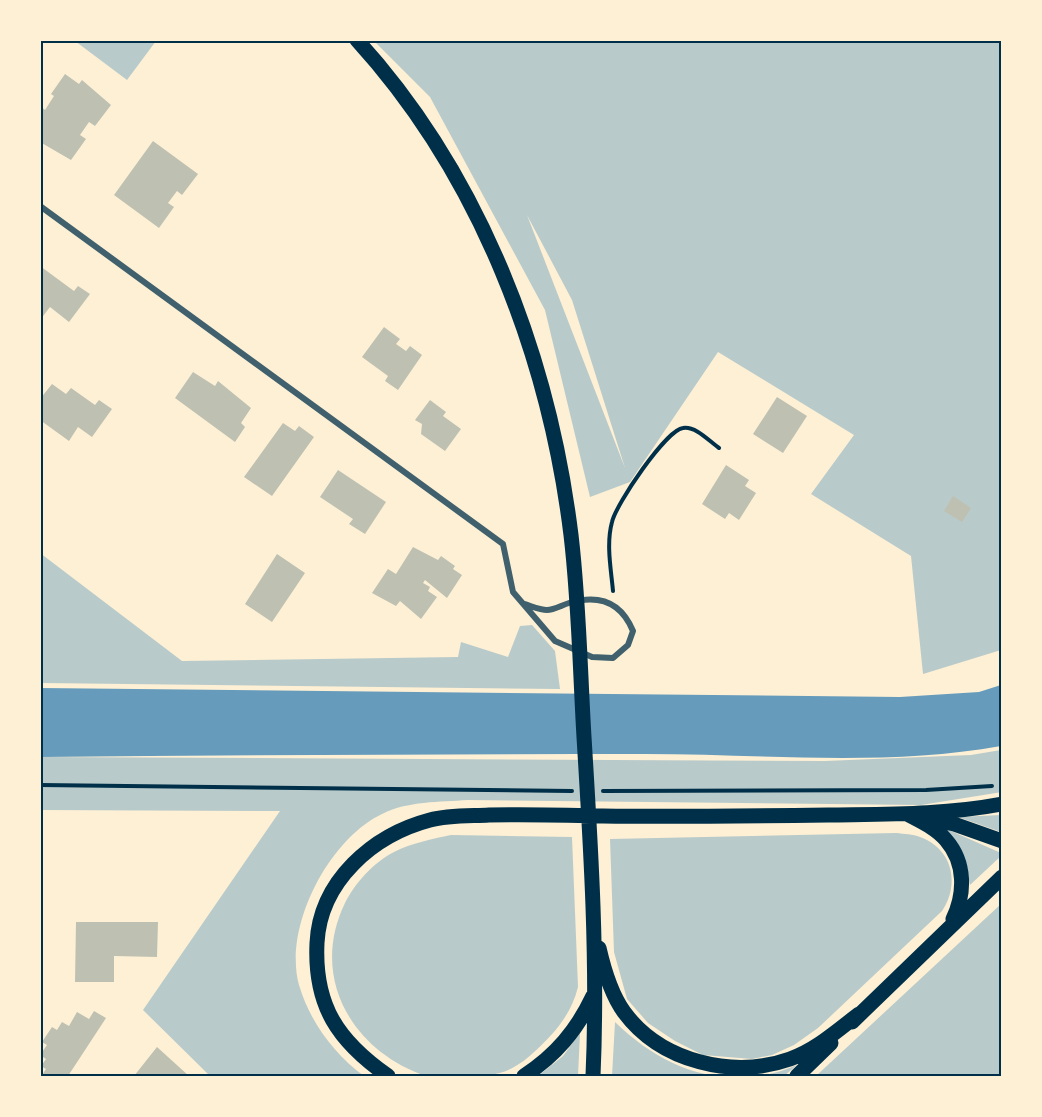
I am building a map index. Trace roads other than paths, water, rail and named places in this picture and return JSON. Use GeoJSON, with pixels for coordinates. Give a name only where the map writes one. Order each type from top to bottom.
{"type":"FeatureCollection","features":[{"type":"Feature","properties":{"kind":"main road"},"geometry":{"type":"LineString","coordinates":[[357,40],[405,100],[444,159],[486,237],[517,310],[538,373],[552,428],[571,533],[575,588],[594,921],[593,1077]]}},
{"type":"Feature","properties":{"kind":"main road"},"geometry":{"type":"LineString","coordinates":[[388,1077],[365,1060],[343,1038],[322,1003],[316,969],[317,939],[327,903],[344,873],[368,850],[398,831],[431,820],[469,816],[695,817],[907,814],[1002,804]]}},
{"type":"Feature","properties":{"kind":"main road"},"geometry":{"type":"LineString","coordinates":[[907,814],[954,824],[1002,841]]}},
{"type":"Feature","properties":{"kind":"main road"},"geometry":{"type":"LineString","coordinates":[[907,814],[946,840],[957,858],[962,876],[963,895],[948,928]]}},
{"type":"Feature","properties":{"kind":"main road"},"geometry":{"type":"LineString","coordinates":[[797,1077],[1002,877]]}},
{"type":"Feature","properties":{"kind":"main road"},"geometry":{"type":"LineString","coordinates":[[594,921],[613,992],[625,1012],[661,1044],[687,1058],[730,1067],[768,1066],[792,1059],[819,1045],[859,1014]]}},
{"type":"Feature","properties":{"kind":"main road"},"geometry":{"type":"LineString","coordinates":[[524,1077],[545,1062],[568,1038],[582,1020],[594,993]]}},
{"type":"Feature","properties":{"kind":"street"},"geometry":{"type":"LineString","coordinates":[[40,206],[503,544],[513,592],[555,640],[592,657],[613,658],[628,645],[633,631],[628,619],[614,604],[606,600],[583,599],[549,610],[524,604]]}},
{"type":"Feature","properties":{"kind":"water"},"geometry":{"type":"Polygon","coordinates":[[[1001,685],[1001,746],[913,756],[823,758],[569,754],[41,757],[40,688],[900,697],[979,692],[1001,685]]]}}]}
